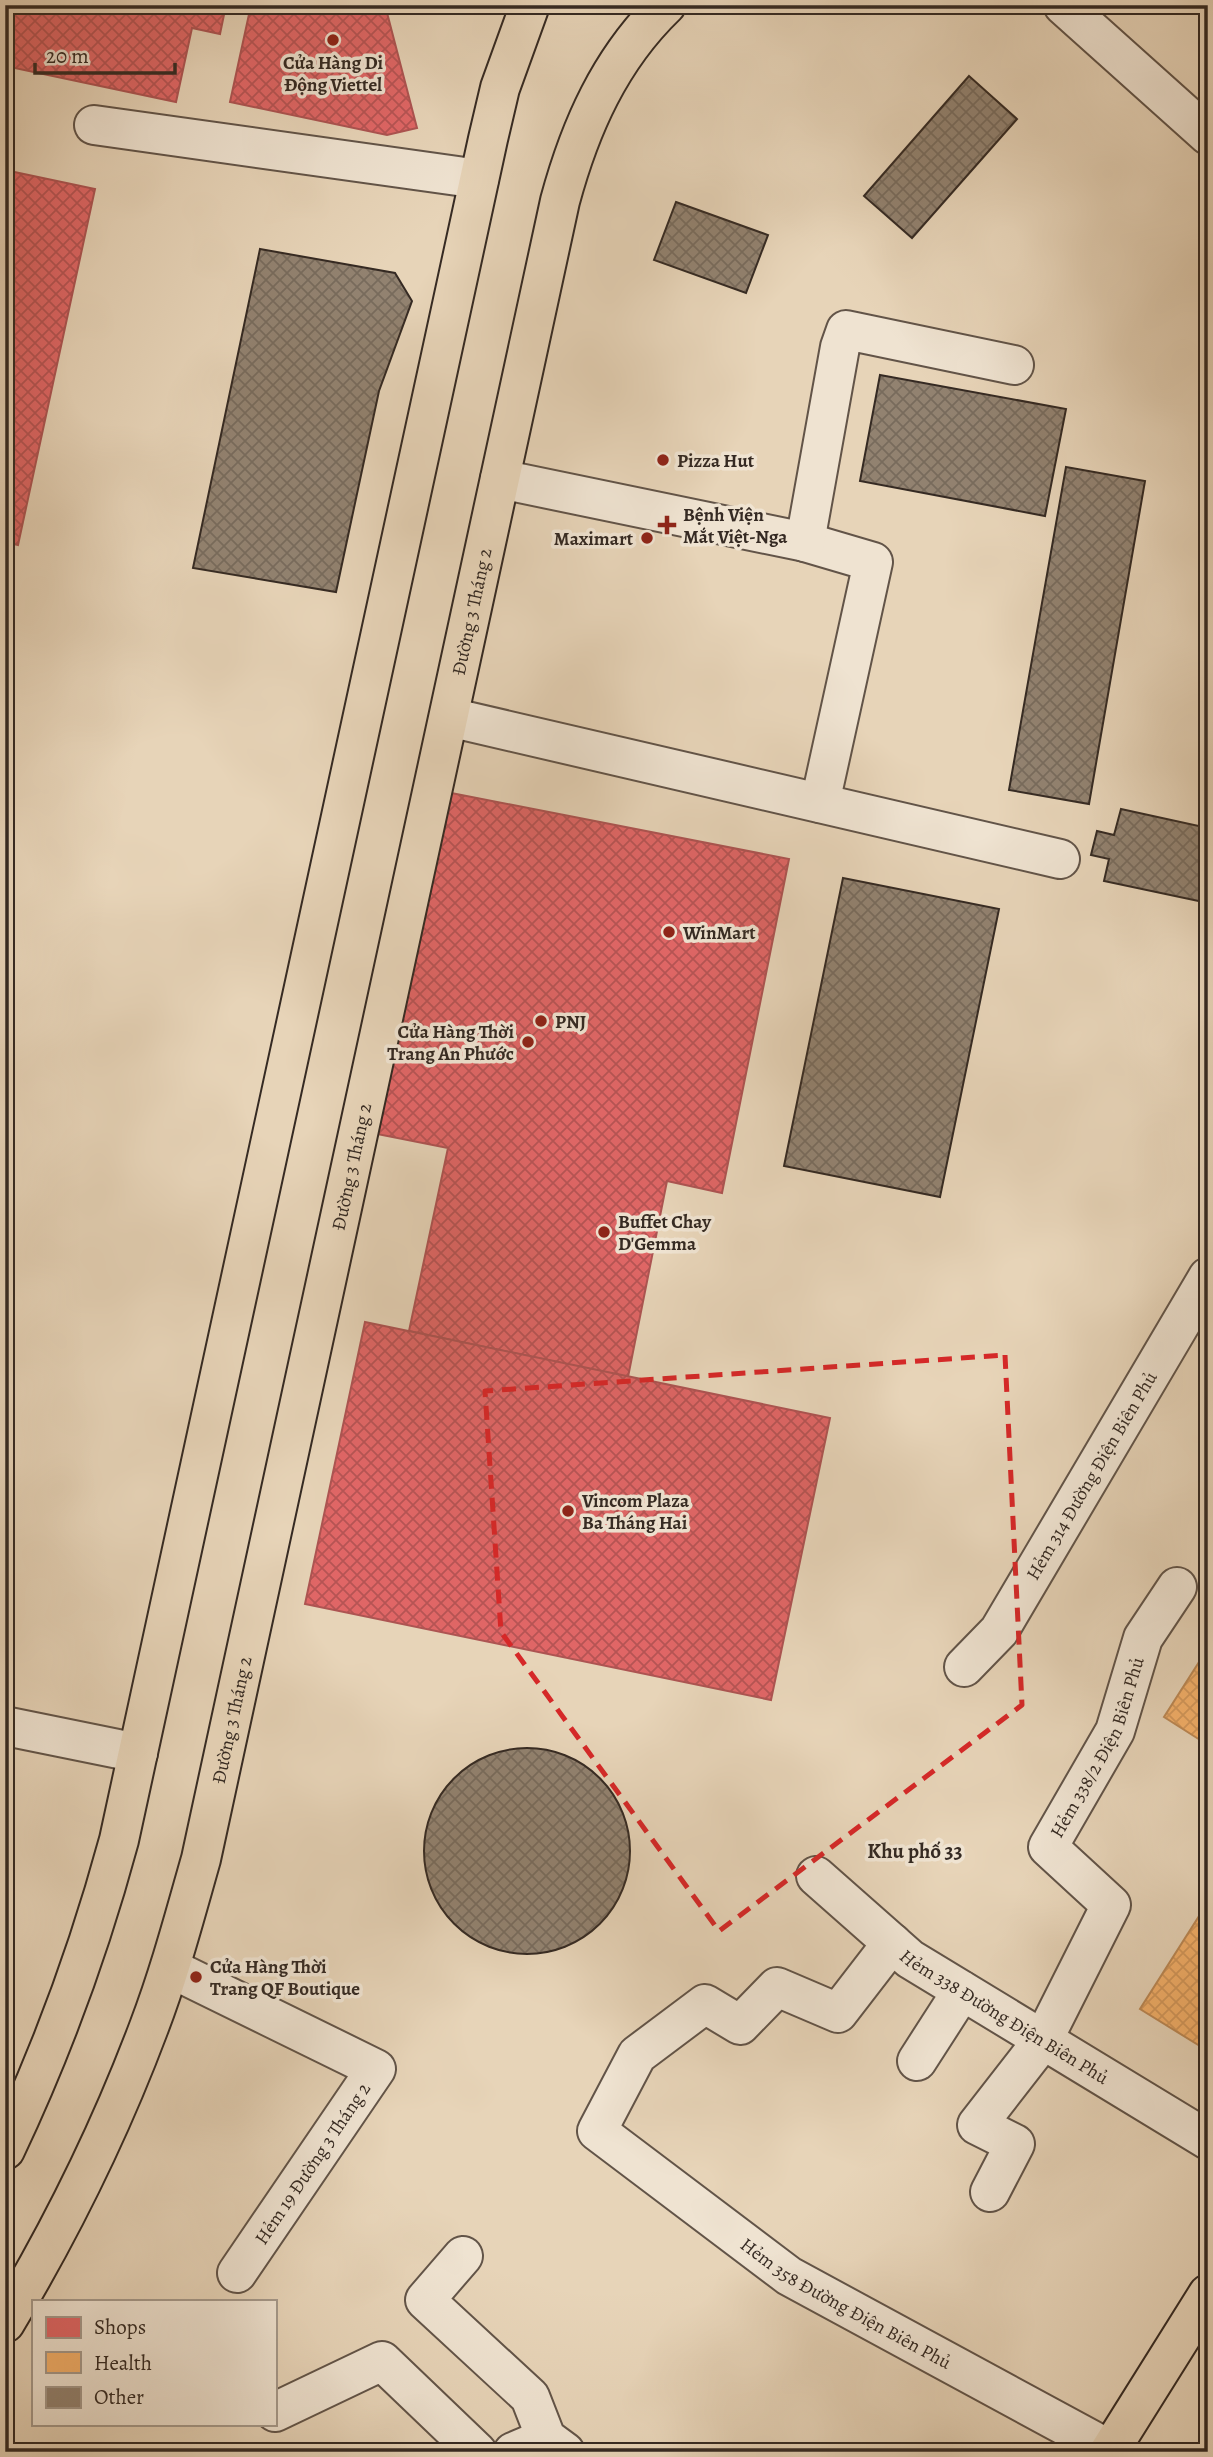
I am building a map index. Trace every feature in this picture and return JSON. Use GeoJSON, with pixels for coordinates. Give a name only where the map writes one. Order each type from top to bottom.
{"type":"FeatureCollection","features":[{"type":"Feature","properties":{"kind":"main road"},"geometry":{"type":"LineString","coordinates":[[5,2150],[40,2075],[97,1919],[119,1840],[479,179],[500,88],[530,5]]}},
{"type":"Feature","properties":{"kind":"main road","name":"Đường 3 Tháng 2"},"geometry":{"type":"LineString","coordinates":[[5,2323],[82,2186],[118,2107],[170,1968],[201,1859],[560,201],[586,121],[605,84],[628,49],[666,5]]}},
{"type":"Feature","properties":{"kind":"main road"},"geometry":{"type":"LineString","coordinates":[[1109,2451],[1208,2294]]}},
{"type":"Feature","properties":{"kind":"street"},"geometry":{"type":"LineString","coordinates":[[1063,5],[1208,135]]}},
{"type":"Feature","properties":{"kind":"street"},"geometry":{"type":"LineString","coordinates":[[94,125],[479,179]]}},
{"type":"Feature","properties":{"kind":"street"},"geometry":{"type":"LineString","coordinates":[[805,542],[840,347],[846,330],[1014,365]]}},
{"type":"Feature","properties":{"kind":"street"},"geometry":{"type":"LineString","coordinates":[[500,480],[805,542],[873,562],[821,803]]}},
{"type":"Feature","properties":{"kind":"street"},"geometry":{"type":"LineString","coordinates":[[449,718],[1060,859]]}},
{"type":"Feature","properties":{"kind":"street","name":"Hẻm 314 Đường Điện Biên Phủ"},"geometry":{"type":"LineString","coordinates":[[964,1667],[999,1631],[1208,1277]]}},
{"type":"Feature","properties":{"kind":"street","name":"Hẻm 338/2 Điện Biên Phủ"},"geometry":{"type":"LineString","coordinates":[[1043,2040],[1111,1905],[1048,1847],[1115,1731],[1143,1638],[1177,1587]]}},
{"type":"Feature","properties":{"kind":"street"},"geometry":{"type":"LineString","coordinates":[[5,1726],[138,1753]]}},
{"type":"Feature","properties":{"kind":"street","name":"Hẻm 338 Đường Điện Biên Phủ"},"geometry":{"type":"LineString","coordinates":[[816,1876],[910,1959],[1208,2140]]}},
{"type":"Feature","properties":{"kind":"street","name":"Hẻm 358 Đường Điện Biên Phủ"},"geometry":{"type":"LineString","coordinates":[[892,1943],[838,2013],[777,1987],[740,2025],[705,2004],[637,2055],[597,2131],[789,2276],[1109,2451]]}},
{"type":"Feature","properties":{"kind":"street","name":"Hẻm 19 Đường 3 Tháng 2"},"geometry":{"type":"LineString","coordinates":[[170,1968],[376,2069],[237,2273]]}},
{"type":"Feature","properties":{"kind":"street"},"geometry":{"type":"LineString","coordinates":[[917,2061],[962,1992]]}},
{"type":"Feature","properties":{"kind":"street"},"geometry":{"type":"LineString","coordinates":[[990,2192],[1015,2144],[977,2125],[1043,2040]]}},
{"type":"Feature","properties":{"kind":"street"},"geometry":{"type":"LineString","coordinates":[[463,2256],[425,2300],[530,2397],[541,2447]]}},
{"type":"Feature","properties":{"kind":"street"},"geometry":{"type":"LineString","coordinates":[[276,2412],[382,2361],[477,2452]]}},
{"type":"Feature","properties":{"kind":"highlighted area"},"geometry":{"type":"Polygon","coordinates":[[[1005,1355],[1022,1705],[719,1931],[501,1632],[485,1391],[1005,1355]]]}},
{"type":"Feature","properties":{"kind":"building: Shops"},"geometry":{"type":"Polygon","coordinates":[[[5,5],[226,5],[220,34],[192,28],[176,102],[5,66],[5,5]]]}},
{"type":"Feature","properties":{"kind":"building: Shops"},"geometry":{"type":"Polygon","coordinates":[[[251,5],[385,5],[417,128],[387,135],[230,102],[251,5]]]}},
{"type":"Feature","properties":{"kind":"building: Shops"},"geometry":{"type":"Polygon","coordinates":[[[5,170],[95,189],[18,545],[5,542],[5,170]]]}},
{"type":"Feature","properties":{"kind":"building: Shops"},"geometry":{"type":"Polygon","coordinates":[[[436,790],[789,859],[722,1193],[667,1181],[628,1377],[409,1331],[448,1148],[367,1132],[436,790]]]}},
{"type":"Feature","properties":{"kind":"building: Shops","name":"Vincom Plaza Ba Tháng Hai"},"geometry":{"type":"Polygon","coordinates":[[[365,1322],[830,1418],[771,1700],[305,1604],[365,1322]]]}},
{"type":"Feature","properties":{"kind":"building: Health"},"geometry":{"type":"Polygon","coordinates":[[[1208,1648],[1208,1745],[1164,1717],[1208,1648]]]}},
{"type":"Feature","properties":{"kind":"building: Health"},"geometry":{"type":"Polygon","coordinates":[[[1208,1902],[1208,2051],[1140,2009],[1208,1902]]]}},
{"type":"Feature","properties":{"kind":"building: Other"},"geometry":{"type":"Polygon","coordinates":[[[969,76],[1017,119],[912,238],[864,196],[969,76]]]}},
{"type":"Feature","properties":{"kind":"building: Other"},"geometry":{"type":"Polygon","coordinates":[[[676,202],[768,235],[746,293],[654,260],[676,202]]]}},
{"type":"Feature","properties":{"kind":"building: Other"},"geometry":{"type":"Polygon","coordinates":[[[260,249],[395,273],[412,301],[379,391],[336,592],[193,568],[260,249]]]}},
{"type":"Feature","properties":{"kind":"building: Other"},"geometry":{"type":"Polygon","coordinates":[[[880,375],[1066,409],[1045,516],[860,481],[880,375]]]}},
{"type":"Feature","properties":{"kind":"building: Other"},"geometry":{"type":"Polygon","coordinates":[[[1066,467],[1145,481],[1089,804],[1009,790],[1066,467]]]}},
{"type":"Feature","properties":{"kind":"building: Other"},"geometry":{"type":"Polygon","coordinates":[[[1121,809],[1208,828],[1208,903],[1104,881],[1109,859],[1091,855],[1097,831],[1114,835],[1121,809]]]}},
{"type":"Feature","properties":{"kind":"building: Other"},"geometry":{"type":"Polygon","coordinates":[[[843,878],[999,909],[940,1197],[784,1166],[843,878]]]}},
{"type":"Feature","properties":{"kind":"building: Other"},"geometry":{"type":"Polygon","coordinates":[[[527,1748],[566,1756],[600,1778],[622,1812],[630,1851],[622,1890],[600,1924],[566,1946],[527,1954],[488,1946],[454,1924],[432,1890],[424,1851],[432,1812],[454,1778],[488,1756],[527,1748]]]}},
{"type":"Feature","properties":{"kind":"place","name":"Cửa Hàng Di Động Viettel"},"geometry":{"type":"Point","coordinates":[333,40]}},
{"type":"Feature","properties":{"kind":"place","name":"Pizza Hut"},"geometry":{"type":"Point","coordinates":[663,460]}},
{"type":"Feature","properties":{"kind":"place","name":"Bệnh Viện Mắt Việt-Nga"},"geometry":{"type":"Point","coordinates":[667,525]}},
{"type":"Feature","properties":{"kind":"place","name":"Maximart"},"geometry":{"type":"Point","coordinates":[647,538]}},
{"type":"Feature","properties":{"kind":"place","name":"WinMart"},"geometry":{"type":"Point","coordinates":[669,932]}},
{"type":"Feature","properties":{"kind":"place","name":"PNJ"},"geometry":{"type":"Point","coordinates":[541,1021]}},
{"type":"Feature","properties":{"kind":"place","name":"Cửa Hàng Thời Trang An Phước"},"geometry":{"type":"Point","coordinates":[528,1042]}},
{"type":"Feature","properties":{"kind":"place","name":"Buffet Chay D'Gemma"},"geometry":{"type":"Point","coordinates":[604,1232]}},
{"type":"Feature","properties":{"kind":"place","name":"Vincom Plaza Ba Tháng Hai"},"geometry":{"type":"Point","coordinates":[568,1511]}},
{"type":"Feature","properties":{"kind":"place","name":"Cửa Hàng Thời Trang QF Boutique"},"geometry":{"type":"Point","coordinates":[196,1977]}},
{"type":"Feature","properties":{"kind":"district","name":"Khu phố 33"},"geometry":{"type":"Point","coordinates":[915,1851]}}]}
